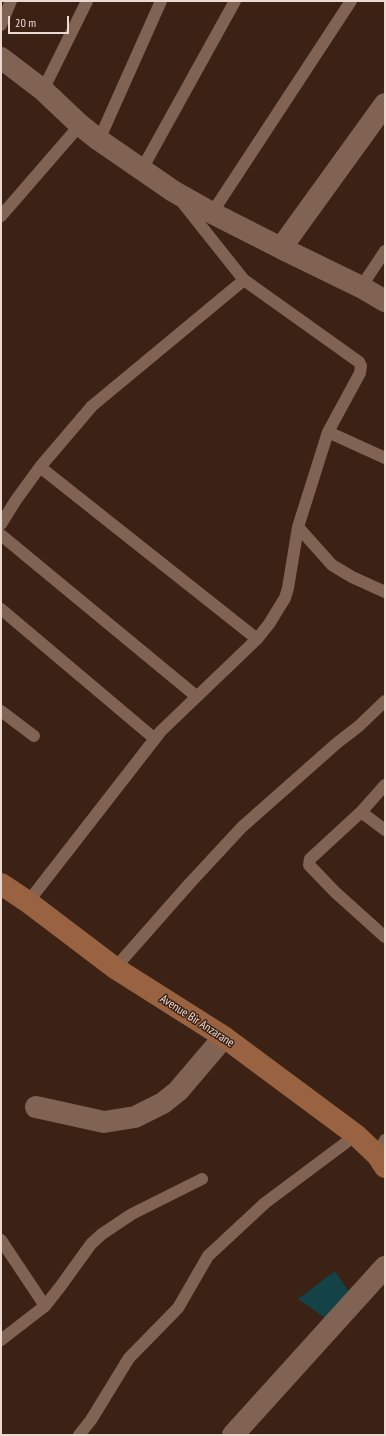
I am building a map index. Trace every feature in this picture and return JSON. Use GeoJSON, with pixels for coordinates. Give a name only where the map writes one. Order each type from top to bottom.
{"type":"FeatureCollection","features":[{"type":"Feature","properties":{"kind":"street"},"geometry":{"type":"LineString","coordinates":[[1,58],[43,90],[80,125],[99,140],[173,190],[212,213],[361,287],[385,301]]}},
{"type":"Feature","properties":{"kind":"street"},"geometry":{"type":"LineString","coordinates":[[281,248],[385,104]]}},
{"type":"Feature","properties":{"kind":"street","name":"Avenue Bir Anzarane"},"geometry":{"type":"LineString","coordinates":[[4,888],[28,902],[115,968],[224,1037],[382,1154]]}},
{"type":"Feature","properties":{"kind":"street"},"geometry":{"type":"LineString","coordinates":[[36,1107],[104,1122],[135,1117],[163,1103],[178,1091],[224,1037]]}},
{"type":"Feature","properties":{"kind":"street"},"geometry":{"type":"LineString","coordinates":[[233,1435],[385,1267]]}},
{"type":"Feature","properties":{"kind":"lane"},"geometry":{"type":"LineString","coordinates":[[1,25],[11,1]]}},
{"type":"Feature","properties":{"kind":"lane"},"geometry":{"type":"LineString","coordinates":[[43,90],[87,1]]}},
{"type":"Feature","properties":{"kind":"lane"},"geometry":{"type":"LineString","coordinates":[[99,140],[162,1]]}},
{"type":"Feature","properties":{"kind":"lane"},"geometry":{"type":"LineString","coordinates":[[142,169],[235,1]]}},
{"type":"Feature","properties":{"kind":"lane"},"geometry":{"type":"LineString","coordinates":[[212,213],[351,1]]}},
{"type":"Feature","properties":{"kind":"lane"},"geometry":{"type":"LineString","coordinates":[[1,216],[80,125]]}},
{"type":"Feature","properties":{"kind":"lane"},"geometry":{"type":"LineString","coordinates":[[28,902],[161,731],[257,639],[269,624],[285,598],[298,527],[328,432],[360,373],[361,366],[359,362],[244,280],[173,190]]}},
{"type":"Feature","properties":{"kind":"lane"},"geometry":{"type":"LineString","coordinates":[[361,287],[385,251]]}},
{"type":"Feature","properties":{"kind":"lane"},"geometry":{"type":"LineString","coordinates":[[1,524],[40,467],[92,406],[244,280]]}},
{"type":"Feature","properties":{"kind":"lane"},"geometry":{"type":"LineString","coordinates":[[328,432],[385,458]]}},
{"type":"Feature","properties":{"kind":"lane"},"geometry":{"type":"LineString","coordinates":[[40,467],[257,639]]}},
{"type":"Feature","properties":{"kind":"lane"},"geometry":{"type":"LineString","coordinates":[[298,527],[332,565],[352,577],[385,592]]}},
{"type":"Feature","properties":{"kind":"lane"},"geometry":{"type":"LineString","coordinates":[[1,535],[196,696]]}},
{"type":"Feature","properties":{"kind":"lane"},"geometry":{"type":"LineString","coordinates":[[1,609],[155,739]]}},
{"type":"Feature","properties":{"kind":"lane"},"geometry":{"type":"LineString","coordinates":[[115,968],[195,877],[242,827],[337,743],[359,726],[385,701]]}},
{"type":"Feature","properties":{"kind":"lane"},"geometry":{"type":"LineString","coordinates":[[1,711],[34,736]]}},
{"type":"Feature","properties":{"kind":"lane"},"geometry":{"type":"LineString","coordinates":[[385,785],[360,812],[310,859],[309,865],[335,892],[385,937]]}},
{"type":"Feature","properties":{"kind":"lane"},"geometry":{"type":"LineString","coordinates":[[360,812],[385,830]]}},
{"type":"Feature","properties":{"kind":"lane"},"geometry":{"type":"LineString","coordinates":[[79,1435],[91,1420],[129,1358],[178,1308],[208,1256],[265,1203],[356,1135]]}},
{"type":"Feature","properties":{"kind":"lane"},"geometry":{"type":"LineString","coordinates":[[1,1340],[45,1306],[60,1288],[91,1244],[102,1234],[132,1214],[202,1179]]}},
{"type":"Feature","properties":{"kind":"lane"},"geometry":{"type":"LineString","coordinates":[[1,1240],[45,1306]]}},
{"type":"Feature","properties":{"kind":"building"},"geometry":{"type":"Polygon","coordinates":[[[335,1271],[354,1299],[331,1322],[298,1299],[335,1271]]]}}]}
